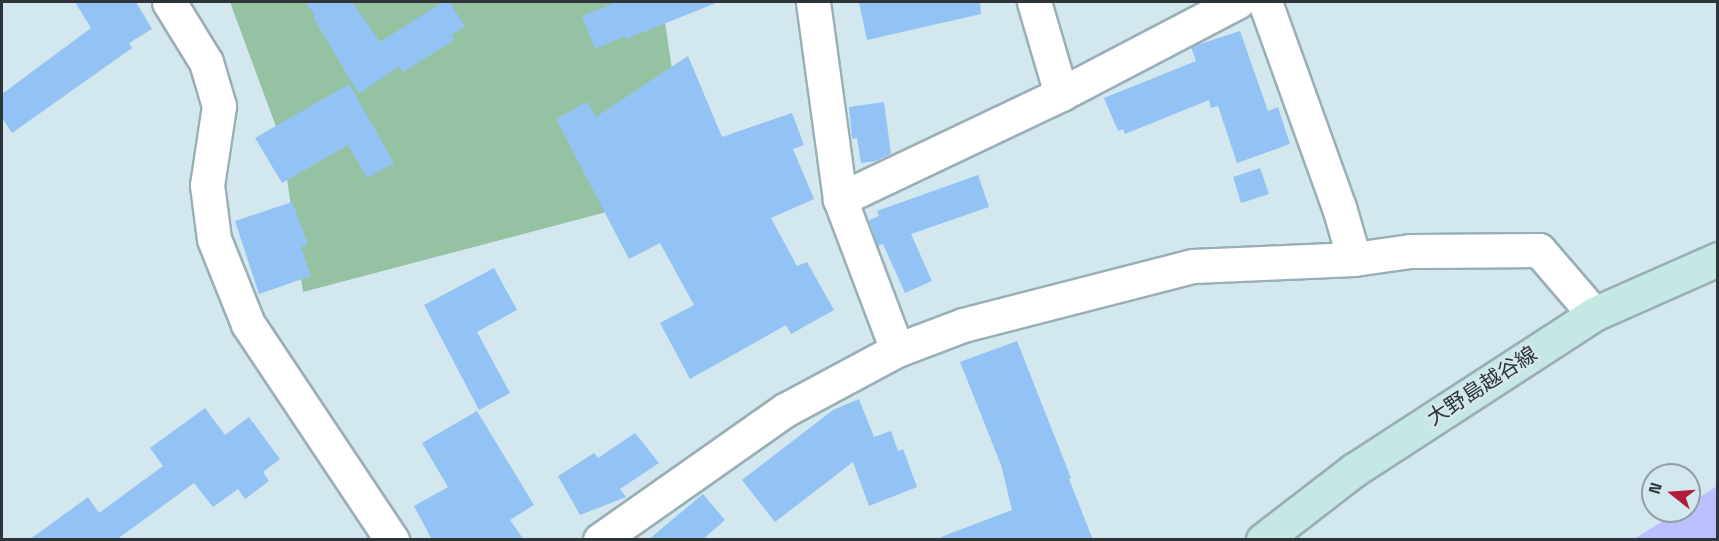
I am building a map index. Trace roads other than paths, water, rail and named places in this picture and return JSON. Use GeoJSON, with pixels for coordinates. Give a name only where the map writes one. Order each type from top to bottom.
{"type":"FeatureCollection","features":[{"type":"Feature","properties":{"kind":"main road","name":"大野島越谷線"},"geometry":{"type":"LineString","coordinates":[[1263,540],[1354,470],[1594,314],[1718,260]]}},
{"type":"Feature","properties":{"kind":"street"},"geometry":{"type":"LineString","coordinates":[[169,2],[206,62],[219,106],[207,185],[214,239],[248,324],[392,540]]}},
{"type":"Feature","properties":{"kind":"street"},"geometry":{"type":"LineString","coordinates":[[813,2],[840,199],[897,350]]}},
{"type":"Feature","properties":{"kind":"street"},"geometry":{"type":"LineString","coordinates":[[1034,2],[1061,94]]}},
{"type":"Feature","properties":{"kind":"street"},"geometry":{"type":"LineString","coordinates":[[840,199],[1061,94],[1237,2]]}},
{"type":"Feature","properties":{"kind":"street"},"geometry":{"type":"LineString","coordinates":[[1265,2],[1340,207],[1354,259]]}},
{"type":"Feature","properties":{"kind":"street"},"geometry":{"type":"LineString","coordinates":[[600,540],[785,410],[897,350],[963,324],[1193,266],[1354,259],[1410,250],[1539,250],[1594,314]]}},
{"type":"Feature","properties":{"kind":"water"},"geometry":{"type":"Polygon","coordinates":[[[1717,486],[1717,539],[1634,539],[1660,523],[1701,523],[1701,496],[1717,486]]]}}]}
